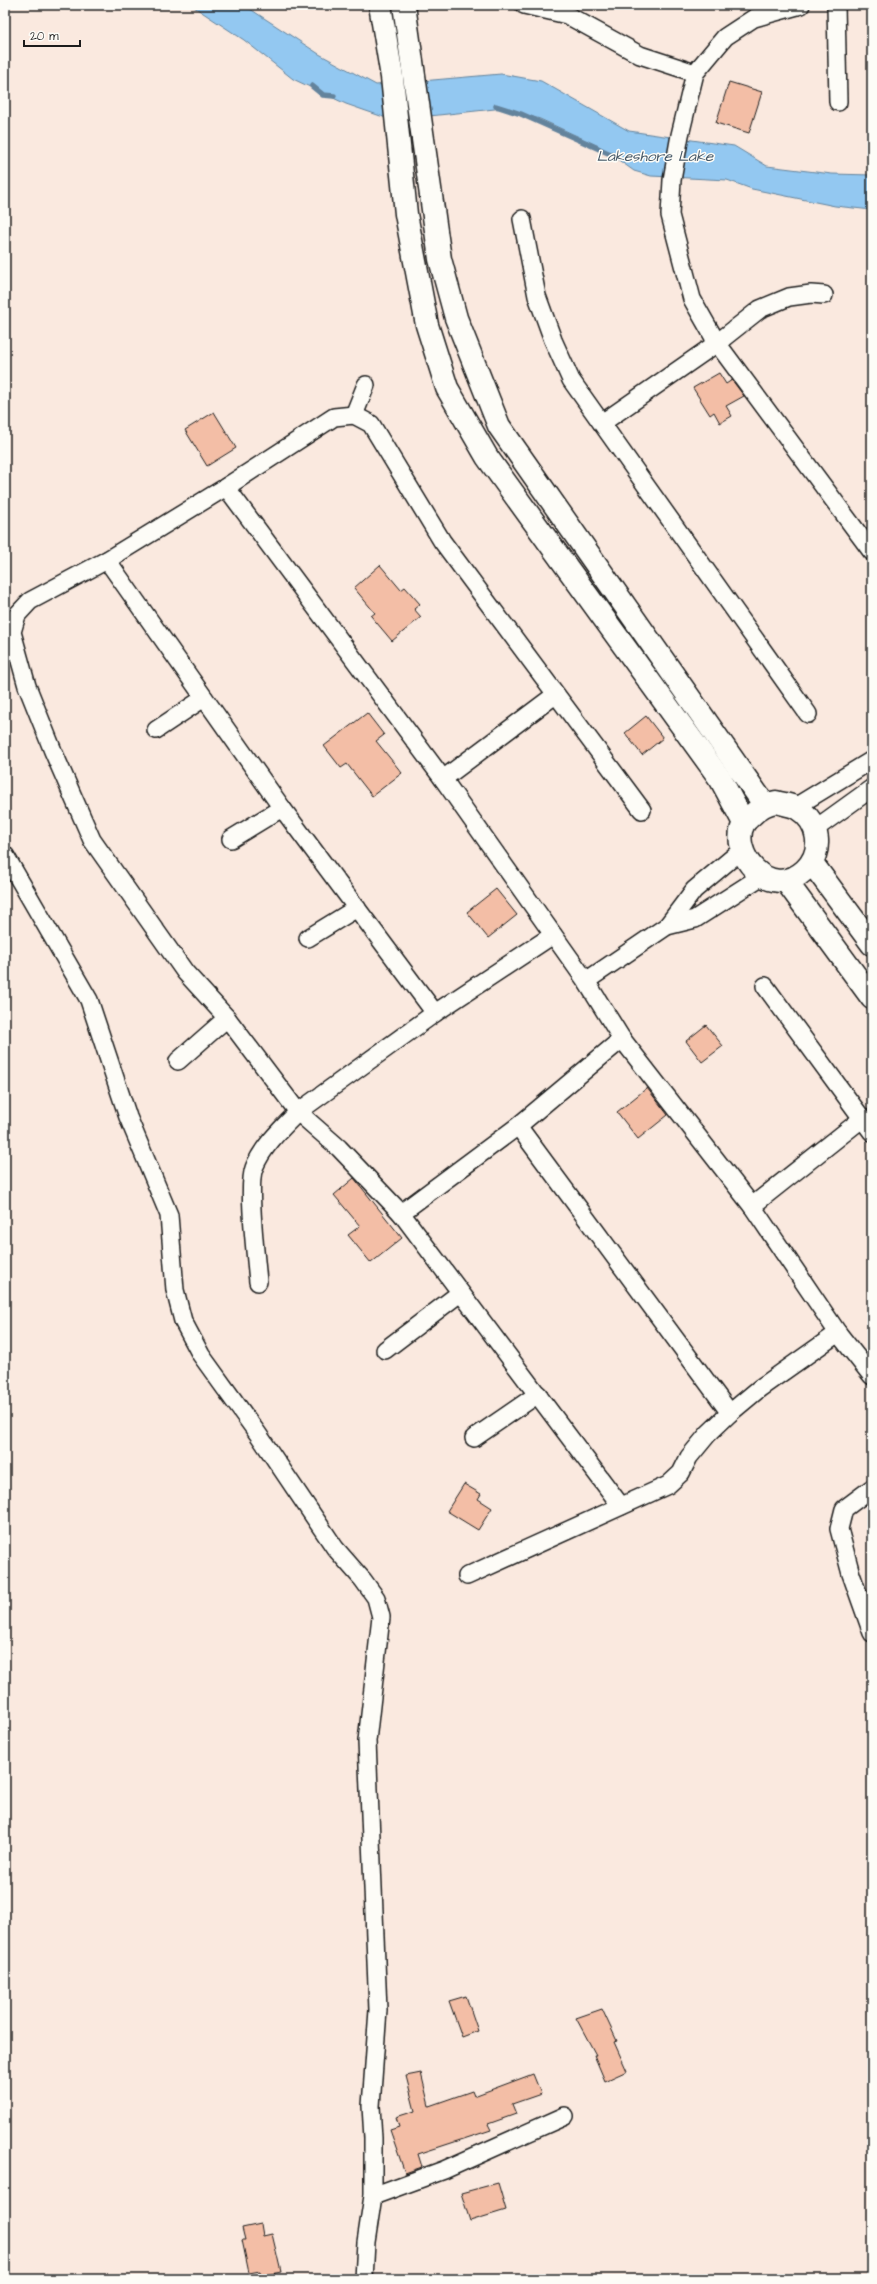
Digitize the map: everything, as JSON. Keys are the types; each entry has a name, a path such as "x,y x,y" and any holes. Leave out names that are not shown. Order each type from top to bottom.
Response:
{"street":[{"path":"380,5 402,75 420,121 440,259 456,318 499,426 764,804"},
{"path":"404,5 402,75 397,129 406,214 427,325 447,388 487,456 721,780 744,823"},
{"path":"524,5 567,14 579,12 640,55 695,74"},
{"path":"801,5 754,18 725,37 695,74 680,135 672,180 670,215 680,259 692,299 717,343 872,552"},
{"path":"836,5 838,102"},
{"path":"522,219 537,296 553,340 571,380 808,714"},
{"path":"602,423 717,343 760,309 789,297 811,294 824,295"},
{"path":"354,415 366,385"},
{"path":"621,1506 401,1213 344,1153 298,1112 227,1018 185,972 92,840 53,751 28,686 12,632 17,615 30,601 106,560 226,487 334,417 354,415 371,424 442,541 555,696 642,810"},
{"path":"226,487 442,779 586,981 622,1039 752,1206 838,1333 872,1376"},
{"path":"106,560 282,808 434,1013"},
{"path":"442,779 555,696"},
{"path":"156,730 204,698"},
{"path":"795,807 872,760"},
{"path":"816,829 872,788"},
{"path":"776,802 795,807 805,814 816,829 818,843 812,863 800,874 786,881 776,881 762,876 750,865 743,849 741,834 744,823 764,804 776,802"},
{"path":"231,840 282,808"},
{"path":"586,981 667,926 694,890 743,849"},
{"path":"5,855 89,1000 128,1117 169,1216 175,1290 183,1321 201,1355 258,1434 335,1548 363,1580 376,1598 378,1604 381,1617 367,1741 378,2010 371,2106 374,2138 373,2196 366,2242 364,2279"},
{"path":"812,863 872,944"},
{"path":"667,926 695,919 762,876"},
{"path":"786,881 872,998"},
{"path":"308,938 357,908"},
{"path":"258,1282 252,1193 254,1168 281,1129 298,1112 434,1013 553,935"},
{"path":"752,1206 867,1125 765,986"},
{"path":"178,1061 227,1018"},
{"path":"401,1213 518,1126 622,1039"},
{"path":"518,1126 730,1412"},
{"path":"385,1350 460,1293"},
{"path":"467,1576 668,1485 682,1473 689,1457 708,1434 730,1412 760,1388 838,1333"},
{"path":"474,1438 538,1394"},
{"path":"872,1488 844,1509 839,1530 851,1574 872,1633"},
{"path":"373,2196 444,2170 565,2116"}],"water":[{"name":"Lakeshore Lake","path":"191,5 244,5 319,54 376,85 501,74 541,81 629,131 734,146 767,166 832,174 872,175 872,210 835,206 752,189 727,180 651,176 634,171 599,146 540,119 504,108 392,120 346,104 293,79 244,40"}],"building":[{"path":"729,82 762,92 749,133 716,123"},
{"path":"719,373 726,384 732,380 744,396 726,406 732,416 720,423 714,412 710,415 693,388"},
{"path":"214,412 236,448 207,466 185,430"},
{"path":"380,565 401,590 405,587 420,604 414,609 421,617 392,641 371,616 375,613 354,588"},
{"path":"367,713 384,735 376,741 402,773 372,796 347,764 341,768 324,746"},
{"path":"646,716 663,738 642,755 625,733"},
{"path":"496,889 517,915 488,938 467,912"},
{"path":"706,1025 723,1046 702,1062 686,1041"},
{"path":"647,1088 668,1115 638,1139 617,1112"},
{"path":"354,1178 402,1238 371,1263 348,1235 360,1226 334,1195"},
{"path":"464,1484 481,1494 478,1499 492,1508 478,1530 447,1511"},
{"path":"466,1996 478,2031 462,2037 449,2001"},
{"path":"602,2009 617,2041 614,2042 627,2071 605,2081 594,2055 596,2055 576,2018"},
{"path":"421,2073 429,2106 472,2091 474,2096 533,2074 541,2094 512,2104 516,2114 488,2124 491,2130 418,2154 422,2167 405,2173 390,2130 399,2127 396,2117 415,2111 406,2076"},
{"path":"498,2183 506,2210 470,2221 461,2193"},
{"path":"261,2224 263,2236 272,2234 281,2272 261,2276 260,2271 249,2273 242,2240 245,2240 242,2228"}],"waterway":[{"path":"312,86 323,95 334,96"},
{"path":"496,106 521,114 615,156"}]}
